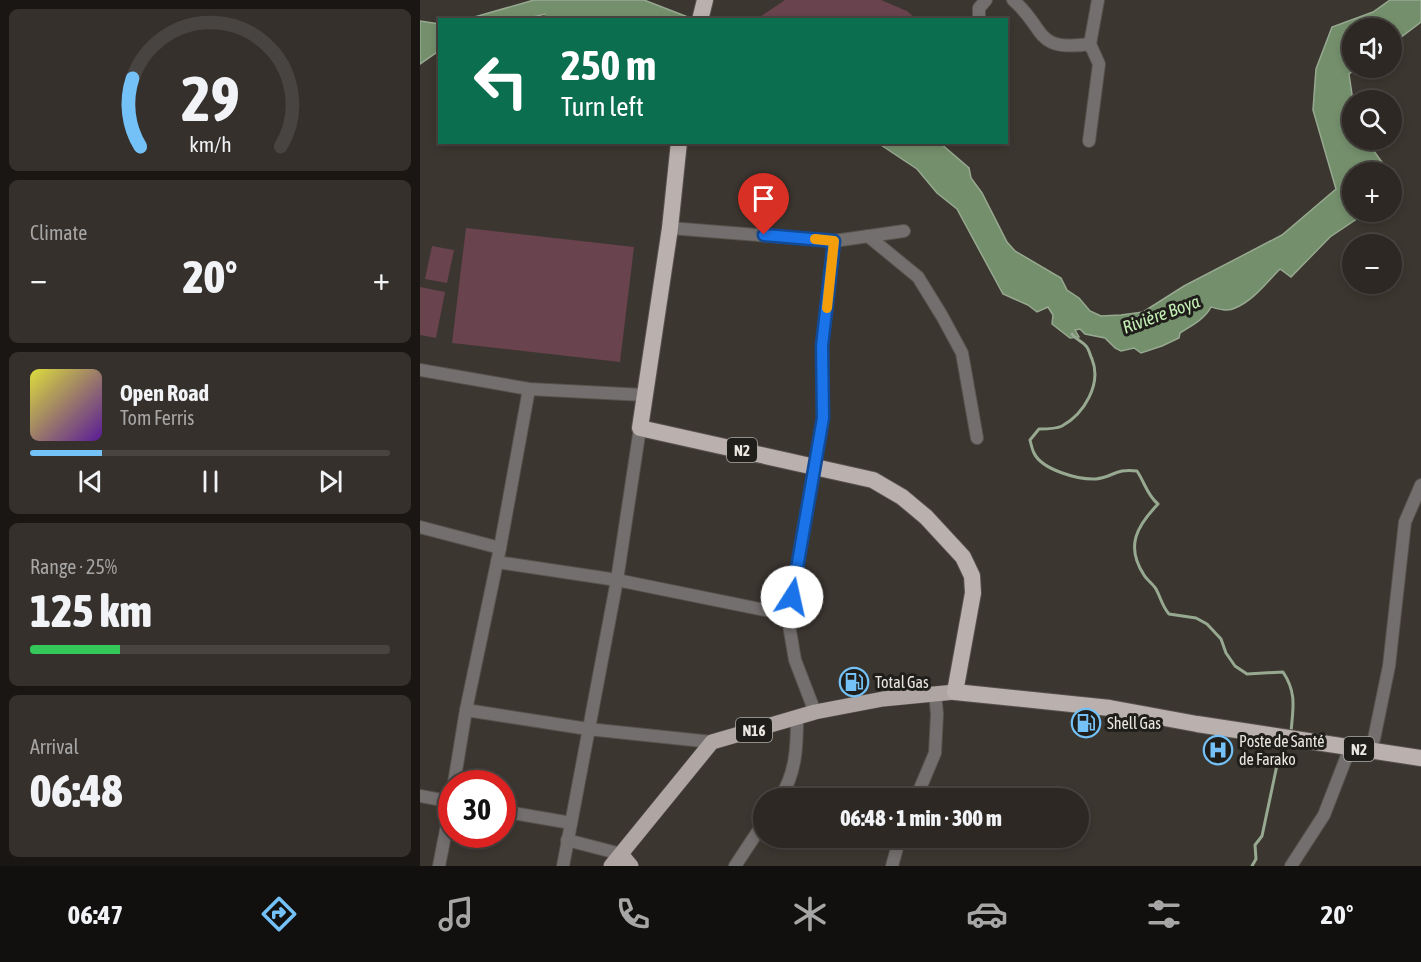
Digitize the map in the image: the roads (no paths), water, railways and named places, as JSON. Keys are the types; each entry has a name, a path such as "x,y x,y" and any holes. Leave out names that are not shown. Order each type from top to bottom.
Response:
{"highway":[{"path":"700,18 705,0"},
{"path":"640,428 670,228 679,144"},
{"name":"N2","path":"640,428 873,480 902,497 926,517 963,557 972,576 973,593 955,692 1110,708 1197,724 1421,758"}],"main road":[{"name":"N16","path":"611,866 712,742 815,712 883,699 955,692"},
{"path":"621,854 631,866"}],"street":[{"path":"979,18 979,8 986,0"},
{"path":"1013,0 1020,6 1044,40 1065,46 1090,44"},
{"path":"1089,141 1099,64 1090,44 1098,0"},
{"path":"670,228 834,241 904,231"},
{"path":"868,236 918,277 962,353 977,438"},
{"path":"815,712 795,660 788,619 823,418 822,346 834,241"},
{"path":"420,370 529,389 644,395"},
{"path":"456,770 529,389"},
{"path":"563,866 617,580 640,428"},
{"path":"1291,866 1324,815 1358,749 1374,739 1389,666 1405,522 1421,485"},
{"path":"420,527 500,548"},
{"path":"497,562 617,580 770,611 788,619"},
{"path":"920,788 935,753 937,714 935,693"},
{"path":"466,710 588,729 712,742"},
{"path":"785,788 793,772 797,749 797,718"},
{"path":"420,796 438,799"},
{"path":"516,813 571,823"},
{"path":"735,866 753,839"},
{"path":"567,840 621,854"},
{"path":"439,866 442,848"},
{"path":"892,866 897,848"}],"water":[{"path":"534,0 644,0 690,18 559,18 550,13 528,18 471,18"},
{"path":"1390,0 1421,0 1421,22 1402,36 1402,18 1357,18 1373,12"},
{"path":"420,21 438,24 438,51 420,64"},
{"name":"Rivière Boya","path":"1342,23 1342,78 1350,78 1351,90 1342,90 1342,150 1373,150 1382,162 1342,162 1342,222 1352,222 1330,237 1291,277 1280,269 1242,305 1229,310 1211,307 1201,319 1180,333 1179,338 1141,353 1134,348 1121,351 1105,338 1085,334 1080,329 1075,330 1079,337 1070,338 1052,324 1053,315 1048,307 1037,312 1028,305 1003,294 957,209 937,193 917,169 880,144 941,144 969,168 971,178 982,193 1007,242 1015,251 1061,278 1067,290 1079,298 1090,311 1101,316 1143,312 1184,286 1282,235 1336,189 1313,110 1316,69 1332,27"}],"waterway":[{"path":"1072,334 1087,347 1092,359 1095,378 1093,388 1084,406 1070,421 1057,428 1039,429 1030,440 1034,453 1038,459 1053,469 1080,478 1096,479 1124,471 1137,471 1158,504 1144,520 1136,537 1135,555 1138,565 1156,589 1169,614 1196,618 1207,624 1221,639 1226,653 1235,666 1247,674 1283,672 1292,694 1291,732"},
{"path":"1252,866 1256,859 1255,845 1262,836 1277,765 1288,744"}],"place":[{"name":"Total Gas","path":"854,682"},
{"name":"Shell Gas","path":"1086,723"},
{"name":"Poste de Santé de Farako","path":"1218,750"}]}
